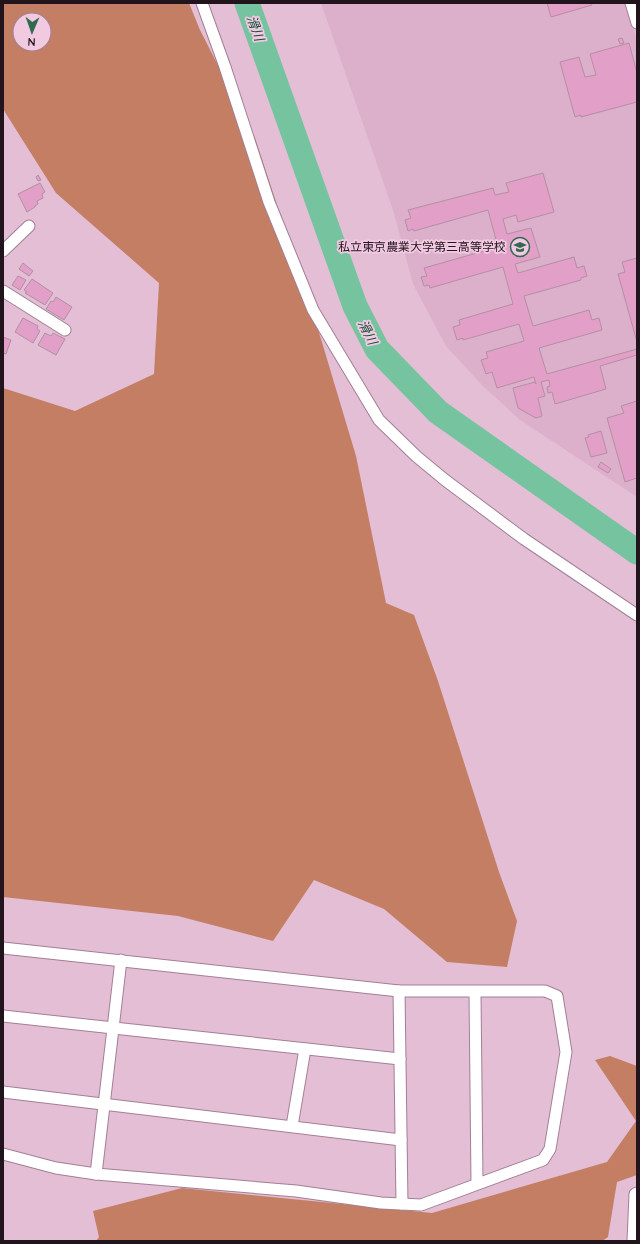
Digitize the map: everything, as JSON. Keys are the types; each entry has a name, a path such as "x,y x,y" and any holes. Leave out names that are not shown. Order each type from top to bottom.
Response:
{"street":[{"path":"202,3 225,67 269,202 313,310 379,420 416,456 445,480 524,539 637,615"},
{"path":"631,3 637,23"},
{"path":"3,251 28,226"},
{"path":"3,291 64,330"},
{"path":"3,948 399,992 475,993 545,991 557,996 566,1052 550,1149 543,1160 477,1183 421,1205 381,1203 296,1191 96,1174 56,1168 3,1154"},
{"path":"96,1174 121,960"},
{"path":"399,992 402,1204"},
{"path":"475,993 477,1183"},
{"path":"3,1016 400,1059"},
{"path":"292,1126 305,1049"},
{"path":"3,1092 401,1140"},
{"path":"633,1241 635,1194 637,1193"}],"shaded area":[{"path":"3,3 189,3 200,30 255,138 321,339 356,456 386,603 414,615 438,681 499,872 517,921 507,967 447,962 384,909 314,880 273,941 178,916 3,897 3,388 75,411 154,374 159,283 56,193 3,109"},
{"name":"私立東京農業大学第三高等学校","path":"321,3 627,3 637,41 637,497 520,420 482,385 446,346 413,284 393,210"},
{"path":"610,1056 637,1066 637,1175 617,1182 608,1237 602,1241 96,1241 99,1237 93,1211 182,1188 432,1213 607,1162 636,1121 595,1060"}],"building":[{"path":"547,3 591,3 592,5 551,17"},
{"path":"622,38 624,43 620,44 618,39"},
{"path":"629,43 637,73 637,102 581,117 581,115 575,117 560,62 579,57 585,77 596,75 590,54"},
{"path":"543,173 554,212 518,222 516,215 503,219 507,234 531,228 540,257 515,264 518,273 574,257 577,268 584,266 587,276 581,278 581,280 524,296 533,326 589,310 592,320 599,318 602,330 539,348 547,374 637,349 637,355 600,366 606,389 555,404 552,392 548,393 547,387 550,386 549,380 541,382 545,396 538,398 542,416 536,418 518,408 513,388 535,382 536,384 534,377 497,388 492,372 486,374 481,360 488,358 486,352 524,341 519,324 463,340 463,338 457,340 453,327 460,325 459,320 513,304 503,267 430,288 429,285 424,286 421,277 427,276 424,268 498,247 488,210 414,231 413,229 408,231 405,220 411,218 408,210 493,188 495,195 509,192 506,183"},
{"path":"38,175 41,180 38,181 36,177"},
{"path":"40,183 45,192 42,194 43,198 37,201 38,204 27,212 18,194"},
{"path":"637,258 637,342 618,274 625,272 622,262"},
{"path":"23,263 33,271 29,276 19,269"},
{"path":"18,276 26,280 20,290 12,285"},
{"path":"32,279 53,293 45,305 25,293 27,292 24,290"},
{"path":"56,297 72,307 64,320 46,309 51,301 53,302"},
{"path":"23,318 38,326 37,329 40,331 33,343 15,332"},
{"path":"45,333 51,336 53,333 65,339 56,355 38,345"},
{"path":"3,337 11,340 6,354 3,353"},
{"path":"637,401 637,478 625,482 607,418 624,413 621,406"},
{"path":"601,431 607,453 591,457 585,438 589,437 588,435"},
{"path":"601,462 611,469 608,473 598,467"}],"waterway":[{"name":"滑川","path":"247,3 355,306 377,349 438,412 637,552"}],"place":[{"name":"私立東京農業大学第三高等学校","path":"520,247"}]}
